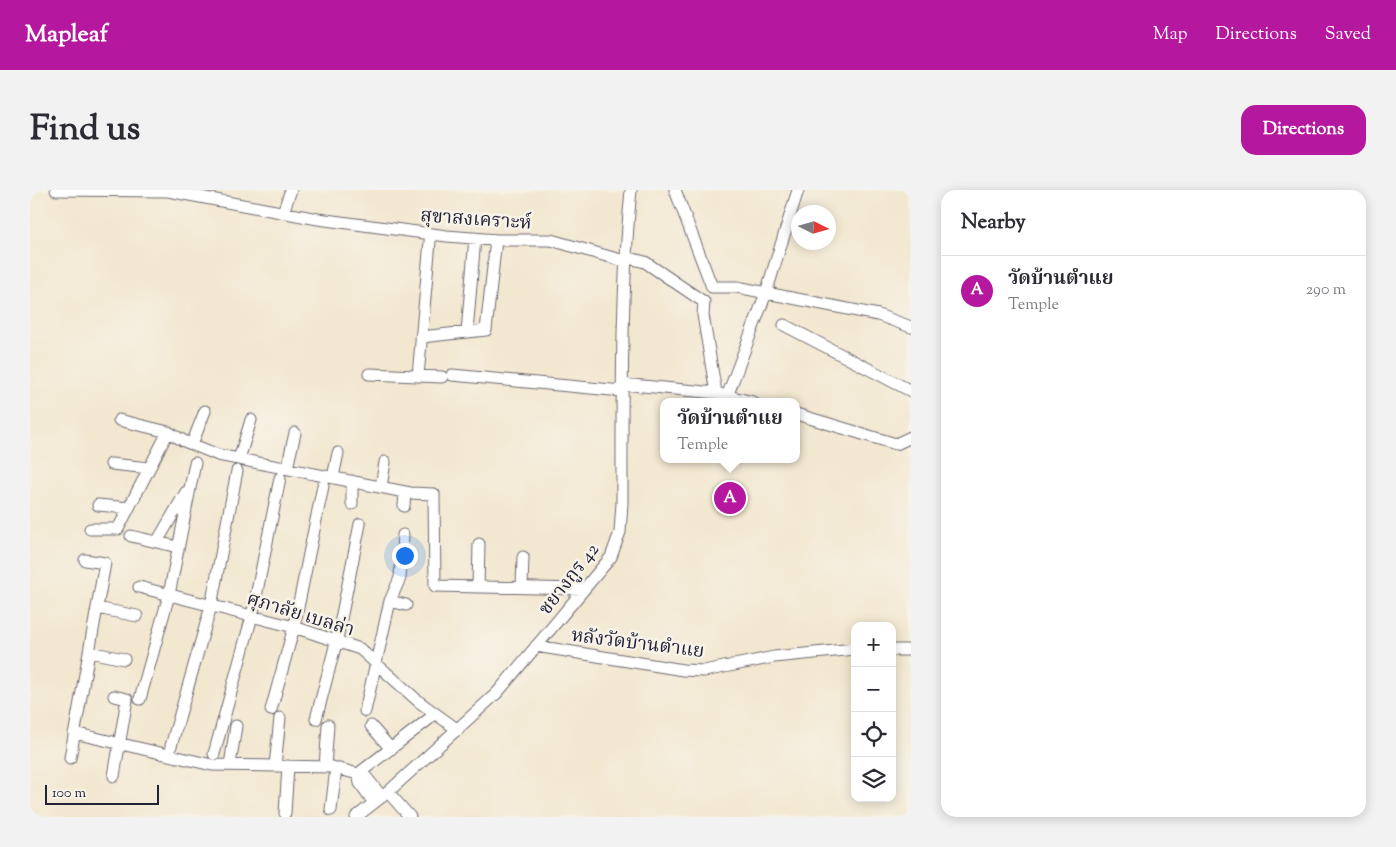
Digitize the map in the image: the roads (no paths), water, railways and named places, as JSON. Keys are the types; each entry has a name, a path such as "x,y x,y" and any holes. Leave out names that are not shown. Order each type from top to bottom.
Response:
{"street":[{"name":"สุขาสงเคราะห์","path":"57,190 188,192 318,219 496,240 556,241 616,261 624,259 645,262 704,302 703,315 716,393"},
{"path":"284,212 291,190"},
{"name":"ชยางกูร 42","path":"356,817 458,730 497,693 611,557 620,532 624,259 631,190"},
{"path":"675,190 712,287 737,286 878,315 911,327"},
{"path":"728,394 766,293 798,190"},
{"path":"467,332 475,238"},
{"path":"421,337 486,330 496,240"},
{"path":"418,376 430,241"},
{"path":"473,262 493,265"},
{"path":"784,325 911,391"},
{"path":"369,374 447,376 716,393 740,398"},
{"path":"192,444 205,411"},
{"path":"800,415 896,444 911,437"},
{"path":"119,420 168,432 238,465 283,473 352,481 405,492 434,494 435,586 584,589"},
{"path":"171,746 211,606 238,465 251,420"},
{"path":"90,529 118,529 168,432"},
{"path":"214,754 252,616 283,473 295,433"},
{"path":"333,478 338,453"},
{"path":"382,487 385,462"},
{"path":"140,699 169,595 195,463"},
{"path":"111,464 149,468"},
{"path":"352,481 352,504"},
{"path":"157,542 191,483"},
{"path":"275,766 275,714 323,486"},
{"path":"404,506 405,492"},
{"path":"98,505 129,508"},
{"path":"316,719 336,639 360,524"},
{"path":"365,711 390,601 400,578 403,535"},
{"path":"132,536 178,547"},
{"path":"478,544 478,587"},
{"path":"522,588 523,557"},
{"path":"70,758 105,563 85,560"},
{"name":"ศุภาลัย เบลล่า","path":"138,587 294,627 336,639 360,649 418,701 458,730"},
{"path":"390,601 406,605"},
{"path":"97,608 136,616"},
{"name":"หลังวัดบ้านตำแย","path":"536,646 683,670 704,671 774,657 851,649"},
{"path":"896,650 911,650"},
{"path":"89,652 124,659"},
{"path":"114,696 127,699 114,776"},
{"path":"358,774 429,719"},
{"path":"328,724 331,810"},
{"path":"230,765 236,726"},
{"path":"371,726 391,749"},
{"path":"74,732 212,765 330,767 358,774 366,777 381,797 410,817"},
{"path":"285,813 288,766"}],"place":[{"name":"วัดบ้านตำแย","path":"730,498"}]}
